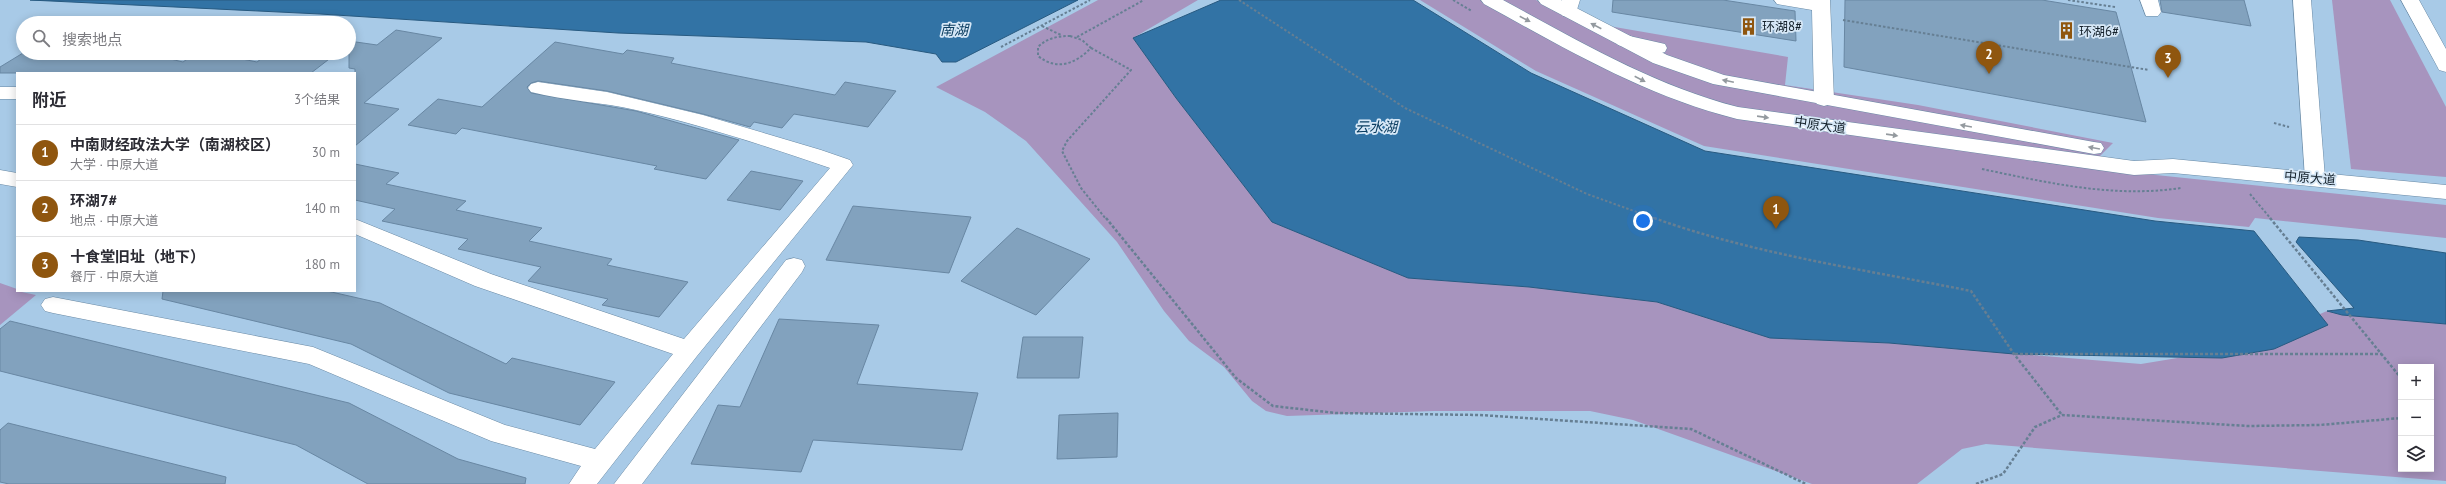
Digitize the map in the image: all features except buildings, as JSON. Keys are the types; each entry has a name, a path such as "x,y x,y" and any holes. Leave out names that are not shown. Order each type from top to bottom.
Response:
{"street":[{"name":"中原大道","path":"1490,0 1655,87 1719,109 1751,115 2134,168 2173,166 2314,178 2446,192"},
{"name":"中原大道","path":"1546,0 1570,6 1625,41 1660,59 1699,74 1824,100 2127,154 2173,166"},
{"path":"1783,0 1821,7 1824,100"},
{"path":"2302,0 2314,178"},
{"path":"2410,0 2446,66"},
{"path":"1625,41 1658,48"},
{"path":"538,88 606,98 678,114 770,140 843,165 689,350 582,484"},
{"path":"0,93 16,93"},
{"path":"0,177 16,180"},
{"path":"356,226 482,280 689,350"},
{"path":"627,484 794,266"},
{"path":"53,305 313,356 500,434 600,461"}],"path":[{"path":"1001,47 1090,0"},
{"path":"1076,38 1144,0"},
{"path":"1239,0 1405,108 1587,194 1675,226 1768,250 1971,291 2014,354 2062,415"},
{"path":"2068,0 2115,8"},
{"path":"1821,7 2149,70"},
{"path":"1041,26 1062,36 1076,38 1131,70 1067,141 1062,151 1081,188 1236,378 1273,406 1336,413 1480,415 1691,429 1806,484"},
{"path":"1062,36 1048,39 1038,47 1038,56 1042,60 1056,65 1072,63 1084,57 1091,48"},
{"path":"2247,190 2398,374"},
{"path":"2014,354 2382,354"},
{"path":"1976,484 2003,474 2035,427 2062,415 2248,426 2320,425 2398,418"}],"shaded area":[{"path":"1098,0 1198,0 1133,38 1176,98 1272,222 1408,278 1529,287 1657,302 1770,338 1889,343 2141,364 2244,347 2327,311 2342,315 2446,324 2446,481 1986,444 1962,449 1917,484 1812,484 1633,420 1590,411 1434,411 1287,416 1266,411 1252,401 1224,367 1189,341 1164,311 1117,242 1026,141 985,112 936,87"},
{"path":"1420,0 1482,0 1647,88 1680,101 1716,112 2156,175 2446,205 2446,238 2255,218 2249,227 2158,218 1704,146 1536,71"},
{"path":"1498,0 1536,0 1574,20 1788,57 1785,85 1918,105 2113,143 2096,160 1715,104 1645,78"},
{"path":"2332,0 2390,0 2446,107 2446,177 2351,169"},
{"path":"0,283 16,289 16,292 36,295 0,325"}],"water":[{"name":"南湖","path":"30,0 1078,0 956,62 942,62 936,54 866,42 618,33 320,14"},
{"name":"云水湖","path":"1221,0 1413,0 1531,73 1705,151 2155,221 2254,231 2328,325 2274,349 2222,358 2014,354 1889,343 1770,338 1657,302 1529,287 1408,278 1272,222 1176,98 1133,38"},
{"path":"2299,237 2358,240 2446,253 2446,324 2342,315 2327,311 2354,308 2296,242"}],"place":[{"name":"环湖8#","path":"1749,26"},
{"name":"环湖6#","path":"2066,31"},
{"name":"环湖7#","path":"1989,74"},
{"name":"十食堂旧址（地下）","path":"2168,78"},
{"name":"中南财经政法大学（南湖校区）","path":"1776,229"}]}
